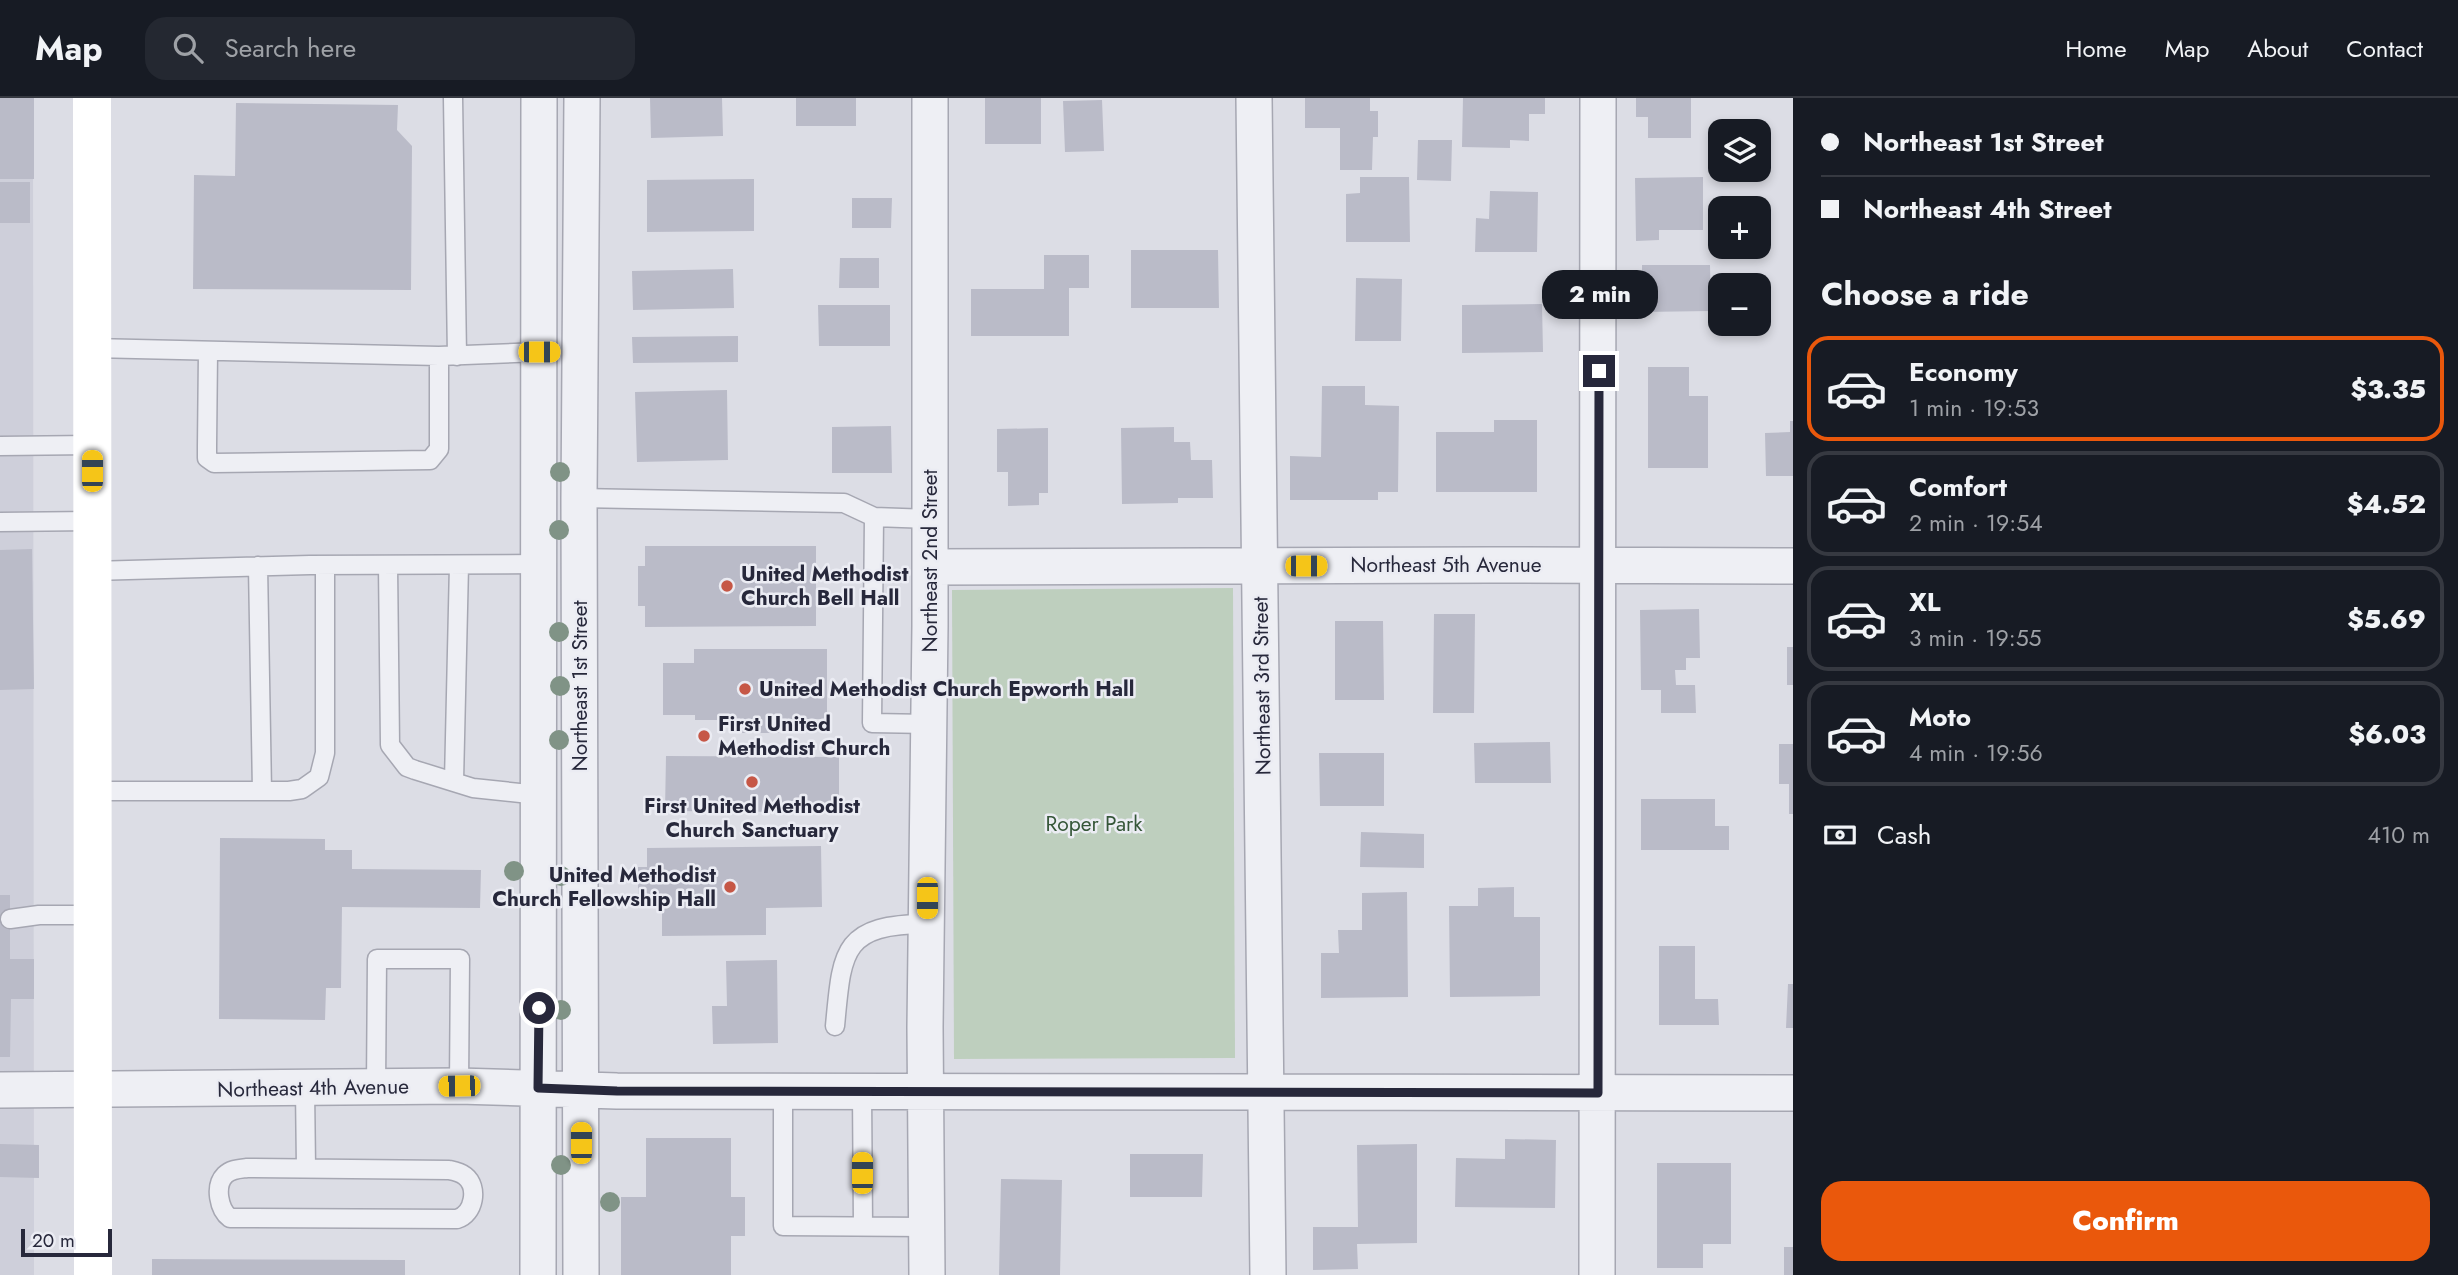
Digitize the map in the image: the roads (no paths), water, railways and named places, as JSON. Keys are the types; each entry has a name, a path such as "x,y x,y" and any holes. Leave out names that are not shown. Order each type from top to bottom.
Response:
{"main road":[{"path":"92,98 93,1275"}],"street":[{"name":"Northeast 1st Street","path":"538,1275 539,98"},
{"name":"Northeast 1st Street","path":"581,1275 579,498 582,98"},
{"name":"Northeast 2nd Street","path":"927,1275 930,98"},
{"name":"Northeast 3rd Street","path":"1254,98 1268,1275"},
{"path":"1597,1275 1598,98"},
{"path":"539,352 580,351"},
{"name":"Northeast 5th Avenue","path":"930,567 1793,566"},
{"path":"539,795 581,795"},
{"name":"Northeast 4th Avenue","path":"0,1090 459,1086 582,1090 1267,1094 1793,1093"}],"lane":[{"path":"208,352 206,446 207,458 214,463 430,460 439,449 448,356 453,98"},
{"path":"92,348 448,356 539,352"},
{"path":"0,446 92,446"},
{"path":"579,498 844,503 874,517 930,519"},
{"path":"874,517 872,723 929,724"},
{"path":"0,522 92,522"},
{"path":"92,571 258,566 539,564"},
{"path":"93,790 302,789 319,777 325,752 325,565"},
{"path":"388,565 390,746 395,754 407,767 482,789 539,795"},
{"path":"454,781 459,565"},
{"path":"258,566 262,791"},
{"path":"10,919 39,915 93,915"},
{"path":"835,1026 844,956 855,940 873,930 897,924 927,924"},
{"path":"376,1088 377,959 460,959 459,1086"},
{"path":"305,1089 306,1168"},
{"path":"783,1090 783,1226 927,1227"},
{"path":"862,1090 863,1226"},
{"path":"247,1168 306,1168 449,1170 463,1174 468,1180 472,1187 472,1205 464,1217 457,1219 237,1219 224,1214 219,1192 225,1174 234,1169 247,1168"}],"place":[{"name":"United Methodist Church Bell Hall","path":"727,586"},
{"name":"United Methodist Church Epworth Hall","path":"745,689"},
{"name":"First United Methodist Church","path":"704,736"},
{"name":"First United Methodist Church Sanctuary","path":"752,782"},
{"name":"United Methodist Church Fellowship Hall","path":"730,887"}],"park label":[{"name":"Roper Park","path":"1094,824"}]}
